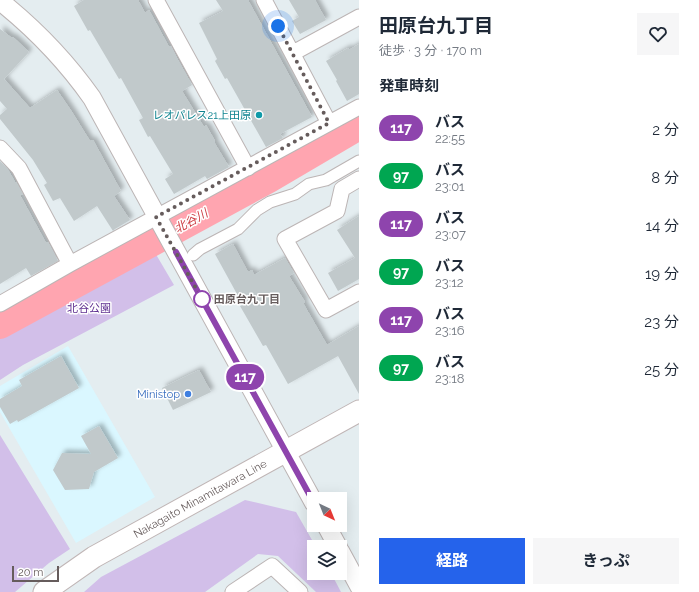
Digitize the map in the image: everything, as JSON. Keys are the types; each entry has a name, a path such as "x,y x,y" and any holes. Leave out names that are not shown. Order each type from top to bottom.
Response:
{"main road":[{"name":"Nakagaito Minamitawara Line","path":"44,592 94,557 359,411"}],"street":[{"path":"156,0 248,168"},
{"path":"264,0 329,123"},
{"path":"0,1 20,17 45,41 75,74 92,98 158,221 184,254 308,492"},
{"path":"293,53 359,17"},
{"path":"0,304 70,264 158,221 248,168 359,107"},
{"path":"0,148 19,168 70,264"},
{"path":"184,254 200,249 238,229 258,210 270,202 296,194 309,184 326,180 359,161"},
{"path":"359,179 342,189 337,211 285,239 326,310 359,292"},
{"path":"347,564 359,586"},
{"path":"233,592 272,566 300,592"}],"shaded area":[{"path":"68,346 155,497 76,543 0,412 0,386"}],"green space":[{"name":"北谷公園","path":"154,251 174,285 23,365 0,380 0,337 79,291"},
{"path":"0,435 70,549 49,563 15,592 0,592"},
{"path":"245,500 296,512 312,540 307,540 307,580 335,580 341,592 316,592 278,556 258,554 205,592 84,592 101,577"}],"building":[{"path":"84,0 138,0 145,13 149,10 192,85 182,91 204,127 206,125 229,167 207,179 205,176 174,194 165,179 173,174 150,136 148,137 139,120 143,118 121,78 119,79 90,30 88,31 74,6"},
{"path":"216,0 248,0 312,117 280,134 283,138 266,147 227,78 225,79 215,61 217,59 199,23 223,11"},
{"path":"289,0 315,0 326,20 300,34 292,21 299,17"},
{"path":"0,29 12,38 13,37 29,52 4,79 30,108 57,90 90,141 93,140 121,191 114,196 130,220 113,231 97,206 74,221 60,198 53,201 44,185 47,183 33,160 0,119 0,115 7,109 0,101"},
{"path":"359,44 359,94 347,101 326,61 348,48 349,50"},
{"path":"0,161 7,168 23,194 20,195 46,243 48,242 58,261 31,276 26,268 0,284"},
{"path":"359,216 359,279 338,291 328,273 355,258 337,230"},
{"path":"233,244 248,272 252,270 254,275 285,258 294,273 289,276 305,302 303,303 327,345 359,326 359,394 338,356 288,384 266,345 263,346 240,306 243,305 215,254"},
{"path":"61,356 79,388 18,422 17,420 10,424 0,407 0,399 22,386 19,380"},
{"path":"199,370 211,392 173,410 162,388"},
{"path":"99,426 118,458 94,472 89,489 65,490 53,470 62,453 91,454 81,436"}],"waterway":[{"name":"北谷川","path":"0,325 269,179 359,126"}],"bus line":[{"name":"117","path":"176,252 308,492"}],"place":[{"name":"レオパレス21上田原","path":"259,115"},
{"name":"田原台九丁目","path":"202,299"},
{"name":"Ministop","path":"188,394"}],"route":[{"path":"202,299 156,217 329,123 278,26"}]}
